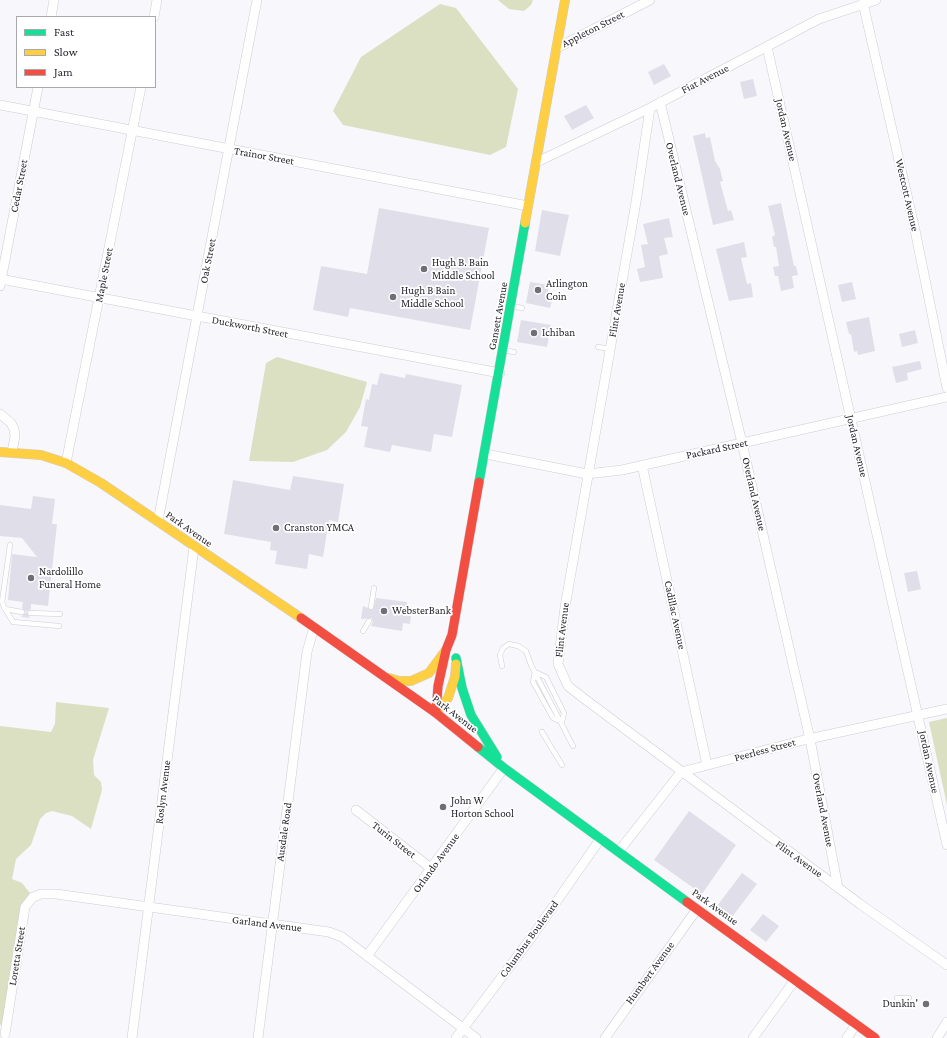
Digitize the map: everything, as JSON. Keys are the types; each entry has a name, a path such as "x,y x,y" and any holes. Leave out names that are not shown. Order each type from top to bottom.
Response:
{"main road":[{"name":"Gansett Avenue","path":"436,713 438,686 446,650 452,636 486,454 565,0"},
{"name":"Park Avenue","path":"0,452 41,455 66,463 101,483 158,521 194,547 314,627 436,713 504,768 875,1038"},
{"name":"Gansett Avenue","path":"436,713 448,698 454,677 456,658 452,636"},
{"path":"382,675 399,681 411,681 422,677 429,673 446,650"},
{"path":"456,658 462,688 471,715 504,768"}],"street":[{"path":"51,16 54,0"},
{"path":"154,16 156,0"},
{"name":"Oak Street","path":"158,521 230,149 257,0"},
{"name":"Appleton Street","path":"557,48 650,0"},
{"name":"Fiat Avenue","path":"537,162 650,108 819,19 863,3 876,0"},
{"name":"Westcott Avenue","path":"863,3 915,230 947,388"},
{"name":"Jordan Avenue","path":"767,47 919,715 947,845"},
{"name":"Cedar Street","path":"0,281 38,88"},
{"name":"Maple Street","path":"66,463 141,88"},
{"name":"Overland Avenue","path":"660,102 742,443 810,739 838,888"},
{"name":"Trainor Street","path":"0,105 133,129 528,206"},
{"name":"Flint Avenue","path":"650,108 636,202 587,474 565,607 558,664 568,686 838,888 947,965"},
{"name":"Duckworth Street","path":"0,281 100,298 500,373"},
{"name":"Packard Street","path":"486,454 587,474 622,470 947,397"},
{"path":"0,414 11,423 14,429 16,436 12,452"},
{"name":"Cadillac Avenue","path":"642,465 707,765"},
{"name":"Roslyn Avenue","path":"132,1038 194,547"},
{"name":"Ausdale Road","path":"258,1038 307,652 314,627"},
{"name":"Peerless Street","path":"681,772 810,739 947,708"},
{"name":"Orlando Avenue","path":"367,956 432,869 504,768"},
{"path":"619,852 681,772"},
{"name":"Turin Street","path":"356,810 432,869"},
{"name":"Columbus Boulevard","path":"456,1038 531,938 601,838"},
{"name":"Garland Avenue","path":"28,902 33,897 41,894 56,894 329,932 342,937 476,1038"},
{"name":"Loretta Street","path":"5,1034 23,914 28,902"},
{"name":"Humbert Avenue","path":"605,1038 697,909"},
{"path":"753,1038 795,980"},
{"path":"937,1038 947,1022"},
{"path":"848,1038 856,1024"}],"lane":[{"path":"512,306 522,308"},
{"path":"598,347 610,349"},
{"path":"504,350 514,352"},
{"path":"10,545 2,602 13,622 59,626"},
{"path":"371,607 374,588"},
{"path":"6,609 22,612"},
{"path":"30,613 60,614"},
{"path":"363,631 369,621"},
{"path":"502,666 500,655 503,648 509,644 518,646 526,651 535,672 573,746"},
{"path":"542,732 562,765"},
{"path":"897,998 909,998"}],"green space":[{"path":"498,0 533,0 531,5 524,11 509,9"},
{"path":"440,4 456,8 518,89 506,147 490,155 343,125 333,111 361,57"},
{"path":"277,357 367,382 360,407 346,432 327,450 293,462 249,461 266,363"},
{"path":"56,702 109,708 93,760 94,775 101,782 102,790 91,829 72,816 52,811 46,813 40,819 31,845 16,859 12,879 22,883 33,897 27,903 8,1020 0,1025 0,726 51,732 55,724"},
{"path":"947,718 947,805 929,722"}],"building":[{"path":"664,64 671,76 654,85 648,72"},
{"path":"753,79 757,96 744,99 740,82"},
{"path":"586,105 594,118 572,130 564,116"},
{"path":"705,133 706,138 710,137 715,161 720,169 723,181 720,182 728,211 731,210 734,220 713,225 693,136"},
{"path":"781,203 794,266 796,266 798,275 792,276 794,288 781,291 778,276 775,276 773,267 779,266 776,247 774,247 772,237 775,235 768,206"},
{"name":"Hugh B. Bain Middle School","path":"379,208 489,228 470,330 350,308 348,317 313,310 321,266 367,274"},
{"path":"542,210 569,215 560,256 535,251"},
{"path":"669,218 673,237 664,238 668,254 659,256 663,278 640,282 637,269 645,267 641,245 648,244 643,224"},
{"path":"744,242 747,257 741,258 747,284 751,283 753,297 729,301 716,249"},
{"name":"Arlington Coin","path":"530,282 549,285 547,295 553,296 550,308 526,303"},
{"path":"852,282 856,299 842,302 838,285"},
{"path":"869,317 875,351 858,355 857,351 854,352 851,334 849,334 846,322"},
{"name":"Ichiban","path":"521,320 551,325 547,347 517,342"},
{"path":"915,330 918,343 902,347 899,334"},
{"path":"920,361 922,369 907,373 908,380 896,383 892,367"},
{"path":"380,373 405,378 406,374 462,385 452,437 434,434 431,452 392,445 390,452 364,447 368,427 361,426 366,399 369,400 372,384 377,385"},
{"name":"Cranston YMCA","path":"293,476 344,484 338,522 329,520 323,557 309,554 307,569 275,564 277,551 270,550 271,542 224,534 233,480 290,490"},
{"name":"Nardolillo Funeral Home","path":"33,496 55,499 52,524 57,524 48,606 31,604 31,609 26,612 22,608 23,602 8,600 12,554 37,557 22,538 0,536 0,505 31,509"},
{"path":"917,571 921,589 908,592 904,573"},
{"name":"WebsterBank","path":"376,598 407,602 405,615 411,616 410,624 403,623 402,631 371,626 373,621 371,618 361,619 363,606 373,610"},
{"path":"26,612 30,618 21,617"},
{"path":"689,811 736,845 702,894 654,860"},
{"path":"742,873 757,884 732,917 717,906"},
{"path":"763,914 779,926 766,942 750,930"}],"traffic: fast":[{"path":"479,482 525,223"},
{"path":"456,658 462,688 471,715 497,757"},
{"path":"478,747 504,768 687,902"}],"traffic: slow":[{"path":"525,223 565,0"},
{"path":"0,452 41,455 66,463 101,483 301,618"},
{"path":"389,678 399,681 411,681 429,673 446,650"},
{"path":"436,713 448,698 455,677 456,664"}],"traffic: jam":[{"path":"436,713 438,686 446,650 452,635 479,482"},
{"path":"301,618 436,713 478,747"},
{"path":"687,902 875,1038"}],"place":[{"name":"Hugh B. Bain Middle School","path":"424,269"},
{"name":"Arlington Coin","path":"538,290"},
{"name":"Hugh B Bain Middle School","path":"393,297"},
{"name":"Ichiban","path":"534,333"},
{"name":"Cranston YMCA","path":"276,528"},
{"name":"Nardolillo Funeral Home","path":"31,578"},
{"name":"WebsterBank","path":"384,611"},
{"name":"John W Horton School","path":"443,807"},
{"name":"Dunkin'","path":"926,1004"}]}
